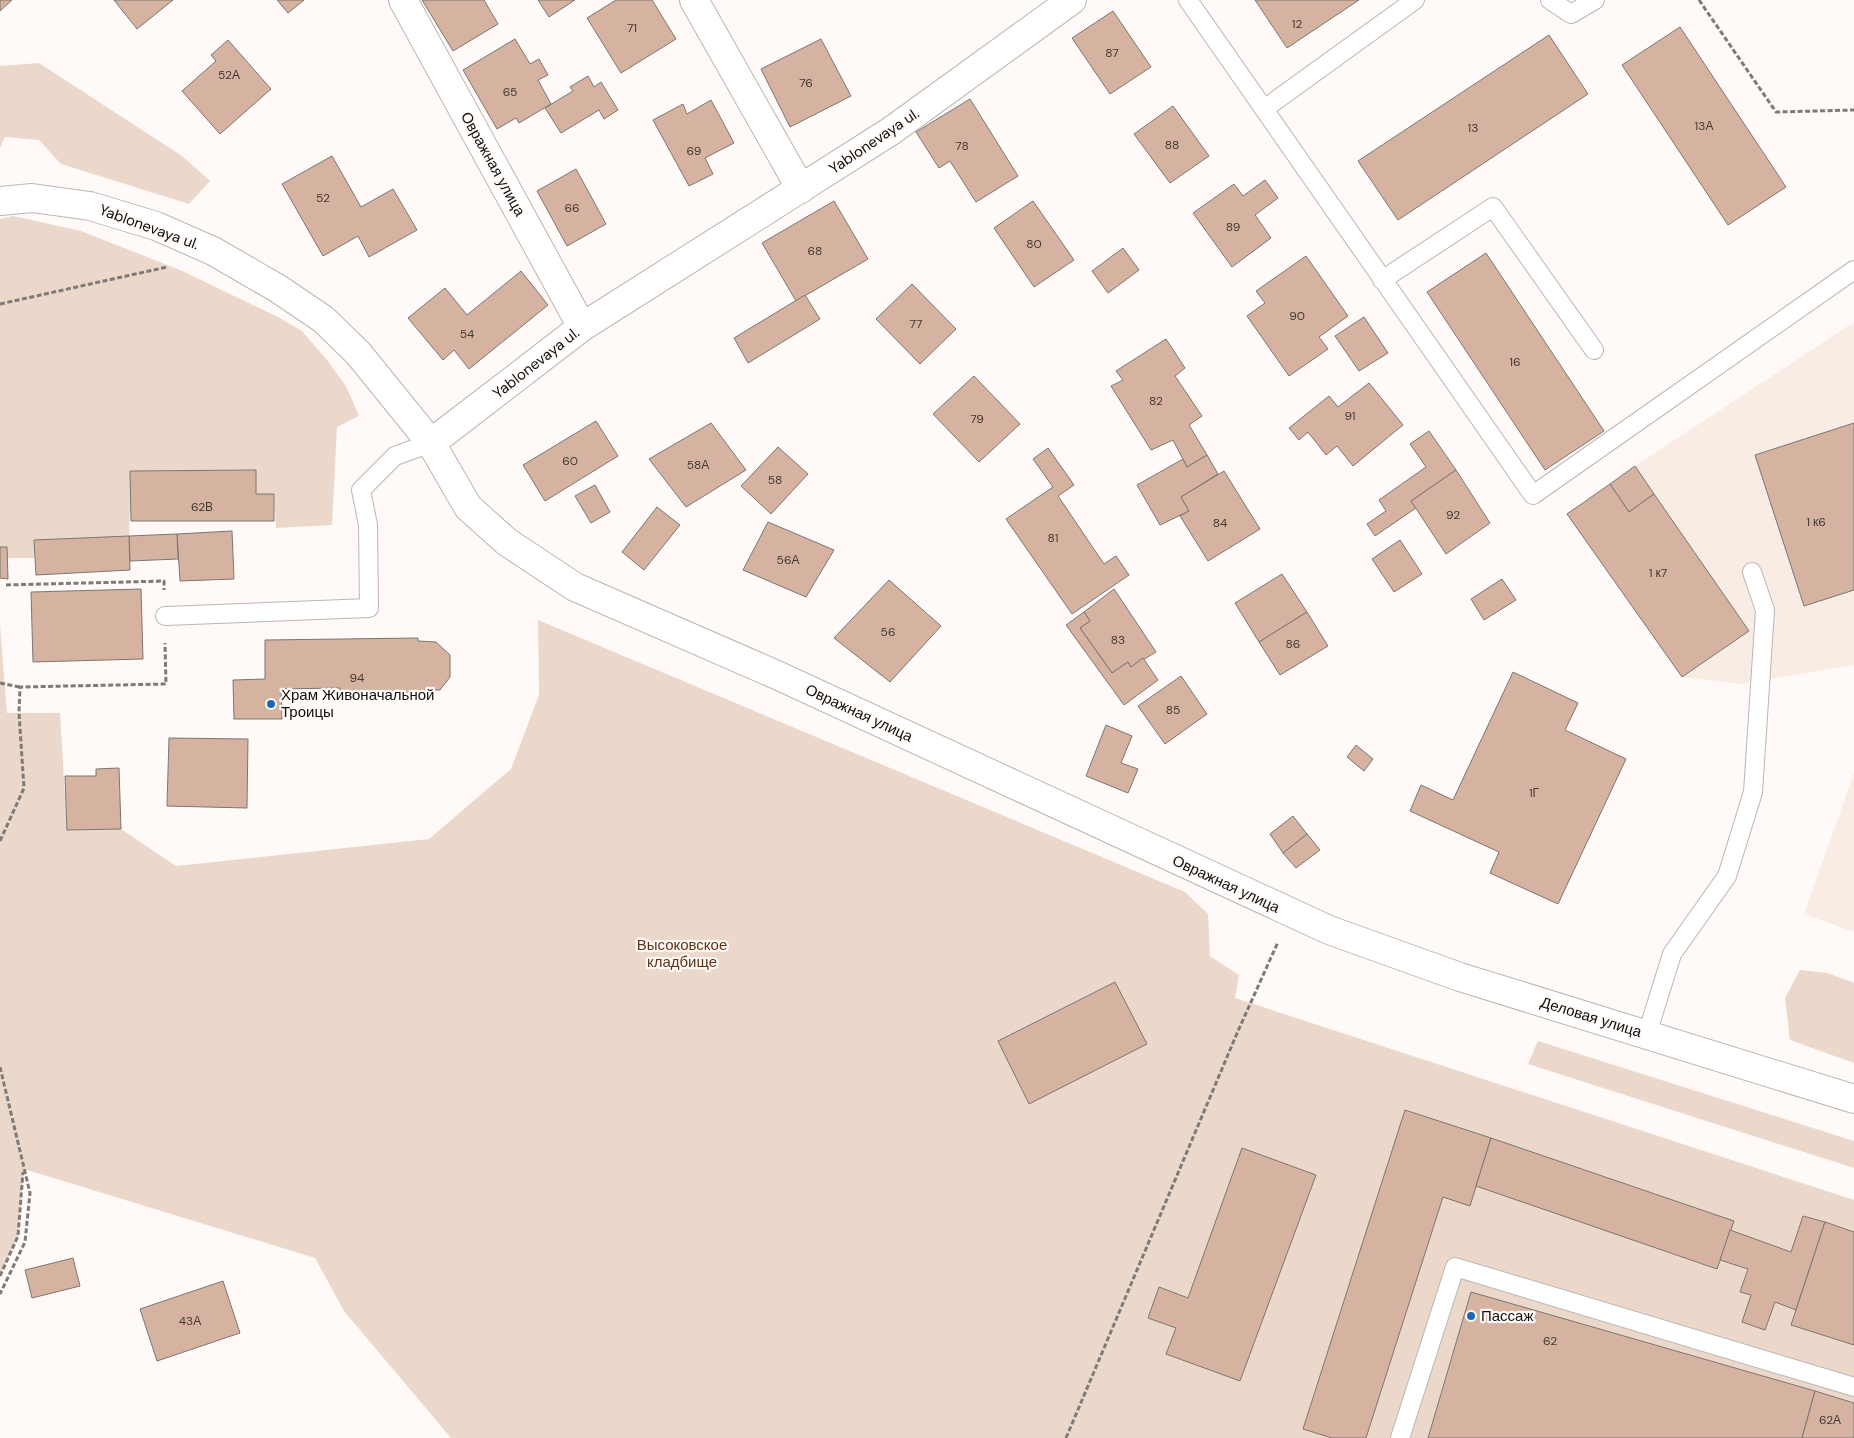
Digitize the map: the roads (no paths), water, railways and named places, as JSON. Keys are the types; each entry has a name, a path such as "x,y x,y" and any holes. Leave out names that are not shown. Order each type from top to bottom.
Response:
{"street":[{"name":"Овражная улица","path":"403,0 582,327"},
{"path":"694,0 801,189"},
{"name":"Yablonevaya ul.","path":"0,201 32,198 90,206 156,226 213,251 277,288 323,319 358,354 431,444 582,327 891,131 1072,0"},
{"name":"Овражная улица","path":"431,444 468,507 507,542 576,587 779,676 1329,930"},
{"name":"Деловая улица","path":"1329,930 1460,977 1854,1099"}],"lane":[{"path":"1188,0 1533,495 1854,270"},
{"path":"1264,109 1415,0"},
{"path":"1550,0 1571,14 1594,0"},
{"path":"1382,280 1493,207 1594,350"},
{"path":"165,616 369,608 368,525 361,490 395,456 431,444"},
{"path":"1647,1034 1672,954 1728,876 1753,792 1765,610 1752,572"},
{"path":"1400,1438 1455,1267 1854,1387"}],"place":[{"name":"Храм Живоначальной Троицы","path":"271,704"},
{"name":"Пассаж","path":"1471,1316"}],"park label":[{"name":"Высоковское кладбище","path":"682,954"}]}
